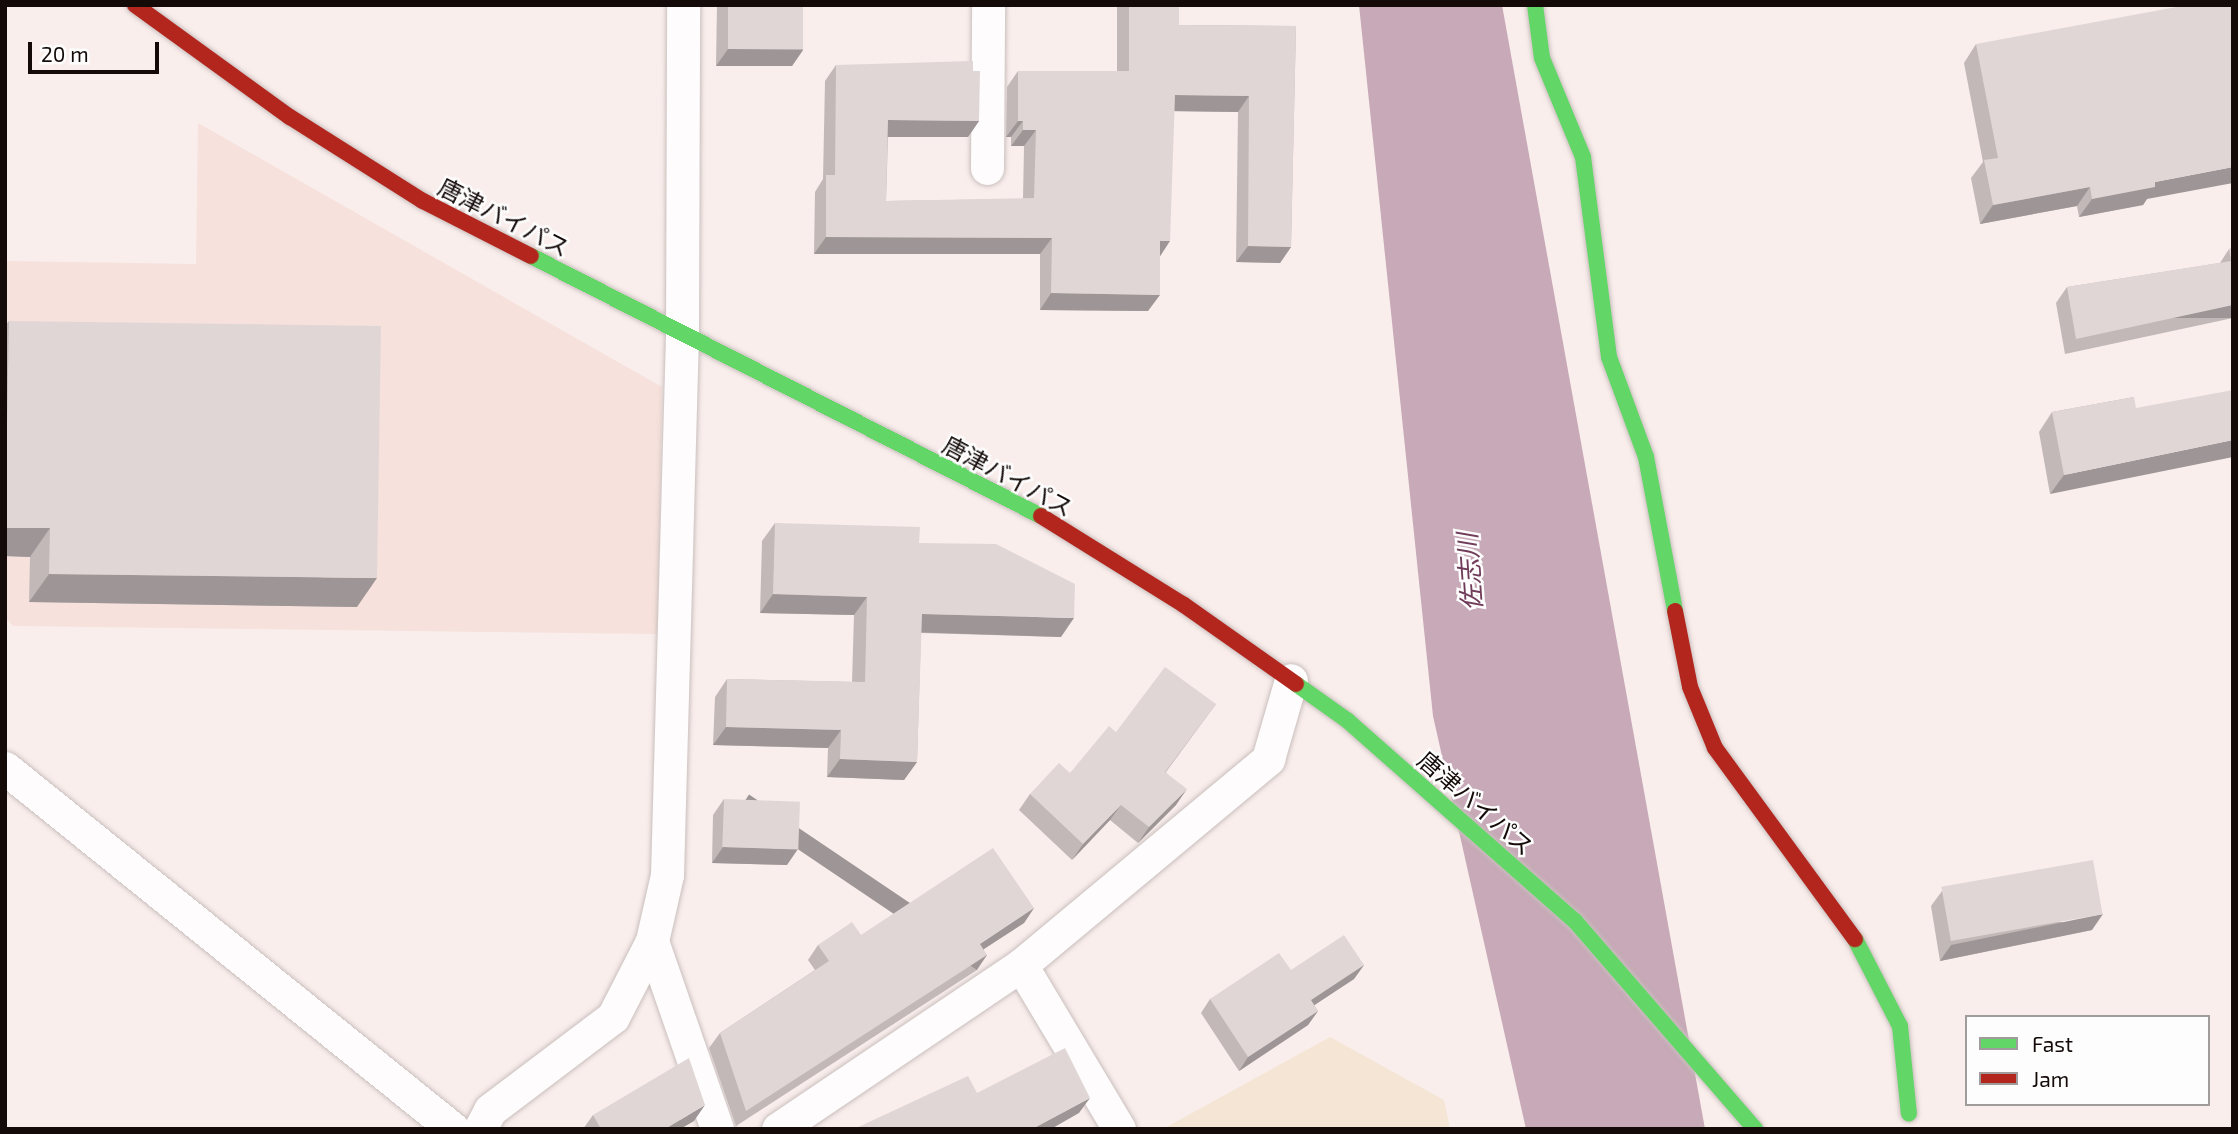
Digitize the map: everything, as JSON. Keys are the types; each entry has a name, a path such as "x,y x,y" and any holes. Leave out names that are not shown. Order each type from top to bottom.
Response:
{"main road":[{"name":"唐津バイパス","path":"135,5 290,117 423,201 1037,514 1184,605 1348,721 1575,921 1755,1129"},
{"path":"1535,5 1542,58 1583,157 1609,356 1646,457 1690,687 1716,748 1868,956 1900,1026 1909,1114"}],"street":[{"path":"480,1129 490,1110 613,1017 652,941 667,875 682,335 683,5"},
{"path":"987,168 988,5"},
{"path":"778,1129 1021,965 1268,759 1291,680"},
{"path":"5,768 453,1129"},
{"path":"652,941 717,1129"},
{"path":"1021,965 1119,1129"}],"shaded area":[{"path":"198,123 662,387 658,634 13,626 5,617 5,261 196,264"},
{"path":"1330,1037 1444,1100 1450,1129 1163,1129"}],"water":[{"name":"佐志川","path":"1359,5 1502,5 1705,1129 1526,1129 1433,716"}],"building":[{"path":"728,5 803,5 803,49 728,49"},
{"path":"1129,5 1179,5 1179,25 1296,26 1291,247 1248,246 1249,96 1175,95 1170,241 1160,241 1160,295 1051,293 1052,238 826,237 826,175 835,175 836,65 973,61 973,71 980,71 979,121 888,120 886,201 1034,198 1036,130 1023,130 1023,121 1018,121 1018,71 1129,71"},
{"path":"2187,5 2233,5 2233,167 2155,182 2155,187 2092,199 2090,187 1993,205 1984,160 1998,158 1976,44"},
{"path":"2233,248 2233,305 2076,339 2067,287 2231,261 2229,249"},
{"path":"9,321 381,326 377,578 49,574 50,528 5,528"},
{"path":"2233,390 2233,440 2064,475 2052,412 2134,397 2136,408"},
{"path":"775,523 920,527 919,543 996,544 1075,584 1074,618 922,614 917,762 840,759 841,730 726,727 727,679 865,682 867,597 773,594"},
{"path":"1165,667 1216,704 1165,772 1187,789 1149,827 1121,805 1083,844 1030,794 1059,763 1070,773 1109,726 1116,732"},
{"path":"724,799 800,802 798,850 722,847"},
{"path":"993,848 1034,908 980,944 987,955 746,1111 720,1033 829,961 818,945 852,922 861,935"},
{"path":"2093,860 2103,914 1951,941 1941,887"},
{"path":"1344,935 1364,965 1311,1000 1318,1011 1248,1057 1210,999 1279,953 1291,970"},
{"path":"1065,1048 1090,1098 1032,1129 854,1129 968,1076 977,1093"},
{"path":"689,1058 705,1105 665,1129 601,1129 593,1115"}],"traffic: fast":[{"path":"1535,5 1542,58 1583,157 1609,357 1646,457 1675,611"},
{"path":"531,256 1041,516"},
{"path":"1296,684 1348,721 1575,921 1755,1129"},
{"path":"1855,939 1900,1026 1909,1114"}],"traffic: jam":[{"path":"135,5 290,117 423,201 531,256"},
{"path":"1041,516 1184,605 1296,684"},
{"path":"1675,611 1690,687 1715,748 1855,939"}]}
